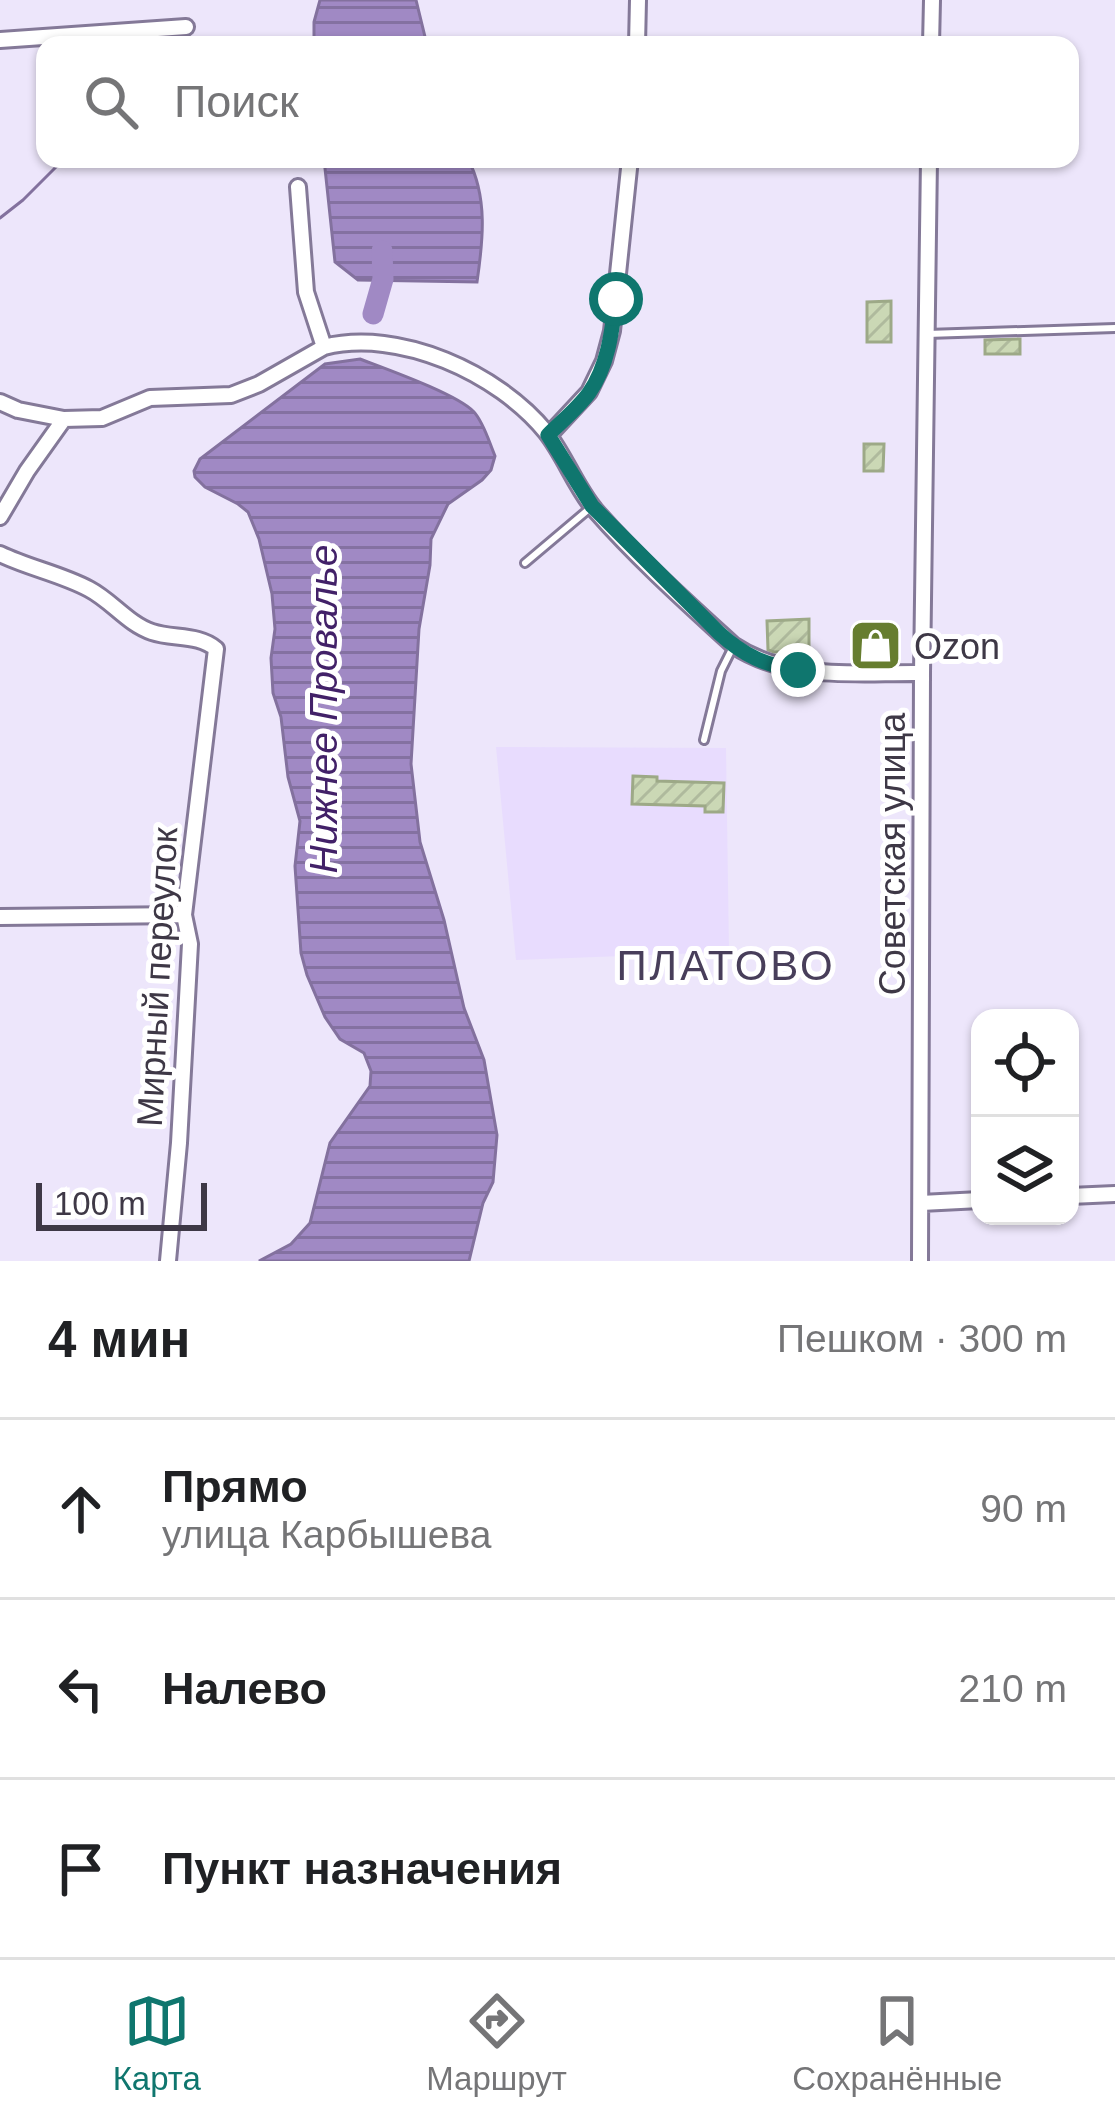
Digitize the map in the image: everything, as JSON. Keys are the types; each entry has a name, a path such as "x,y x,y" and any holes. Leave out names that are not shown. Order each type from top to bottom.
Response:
{"street":[{"path":"637,36 638,0"},
{"path":"931,36 932,0"},
{"path":"57,36 186,27"},
{"path":"0,40 36,37"},
{"path":"548,435 589,392 604,361 612,331 629,168"},
{"name":"Советская улица","path":"920,1261 929,168"},
{"path":"298,187 306,292 324,346"},
{"path":"0,402 64,419 102,418 150,398 231,395 324,346 373,341 407,346 509,397 548,435 592,506 733,646 781,668 922,673"},
{"path":"0,517 64,419"},
{"name":"Мирный переулок","path":"0,554 86,587 151,632 208,642 216,649 184,915 189,966 168,1261"},
{"path":"0,917 184,915"},
{"path":"1079,1196 1115,1194"},
{"path":"921,1203 971,1200"}],"lane":[{"path":"927,334 1115,328"},
{"path":"525,563 592,506"},
{"path":"704,740 721,671 733,646"}],"shaded area":[{"path":"496,747 726,748 729,952 516,960"}],"water":[{"path":"320,0 416,0 425,36 314,36"},
{"path":"325,168 472,168 481,204 477,282 358,280 335,262"},
{"path":"360,359 465,405 481,422 495,456 482,480 448,504 431,539 419,629 411,764 420,842 464,1008 484,1060 497,1135 493,1182 469,1261 259,1261 291,1244 310,1223 330,1143 370,1086 371,1071 364,1053 340,1039 325,1017 301,953 295,866 300,821 273,693 272,594 259,539 248,512 205,487 194,471 200,459 325,364"}],"building":[{"path":"891,301 891,342 867,342 867,302"},
{"path":"1020,339 1020,354 985,354 985,340"},
{"path":"864,444 884,444 883,471 864,471"},
{"path":"809,619 809,651 768,650 767,621"},
{"path":"859,633 882,633 882,659 858,659"},
{"path":"633,776 724,783 723,812 705,812 705,806 632,804"}],"waterway":[{"path":"0,218 55,168"},
{"name":"Нижнее Провалье","path":"373,314 383,279 382,251"}],"place":[{"name":"Ozon","path":"875,646"}],"district":[{"name":"ПЛАТОВО","path":"726,965"}],"route":[{"path":"616,299 604,361 589,392 548,435 592,506 719,633 749,656 798,670"}]}
